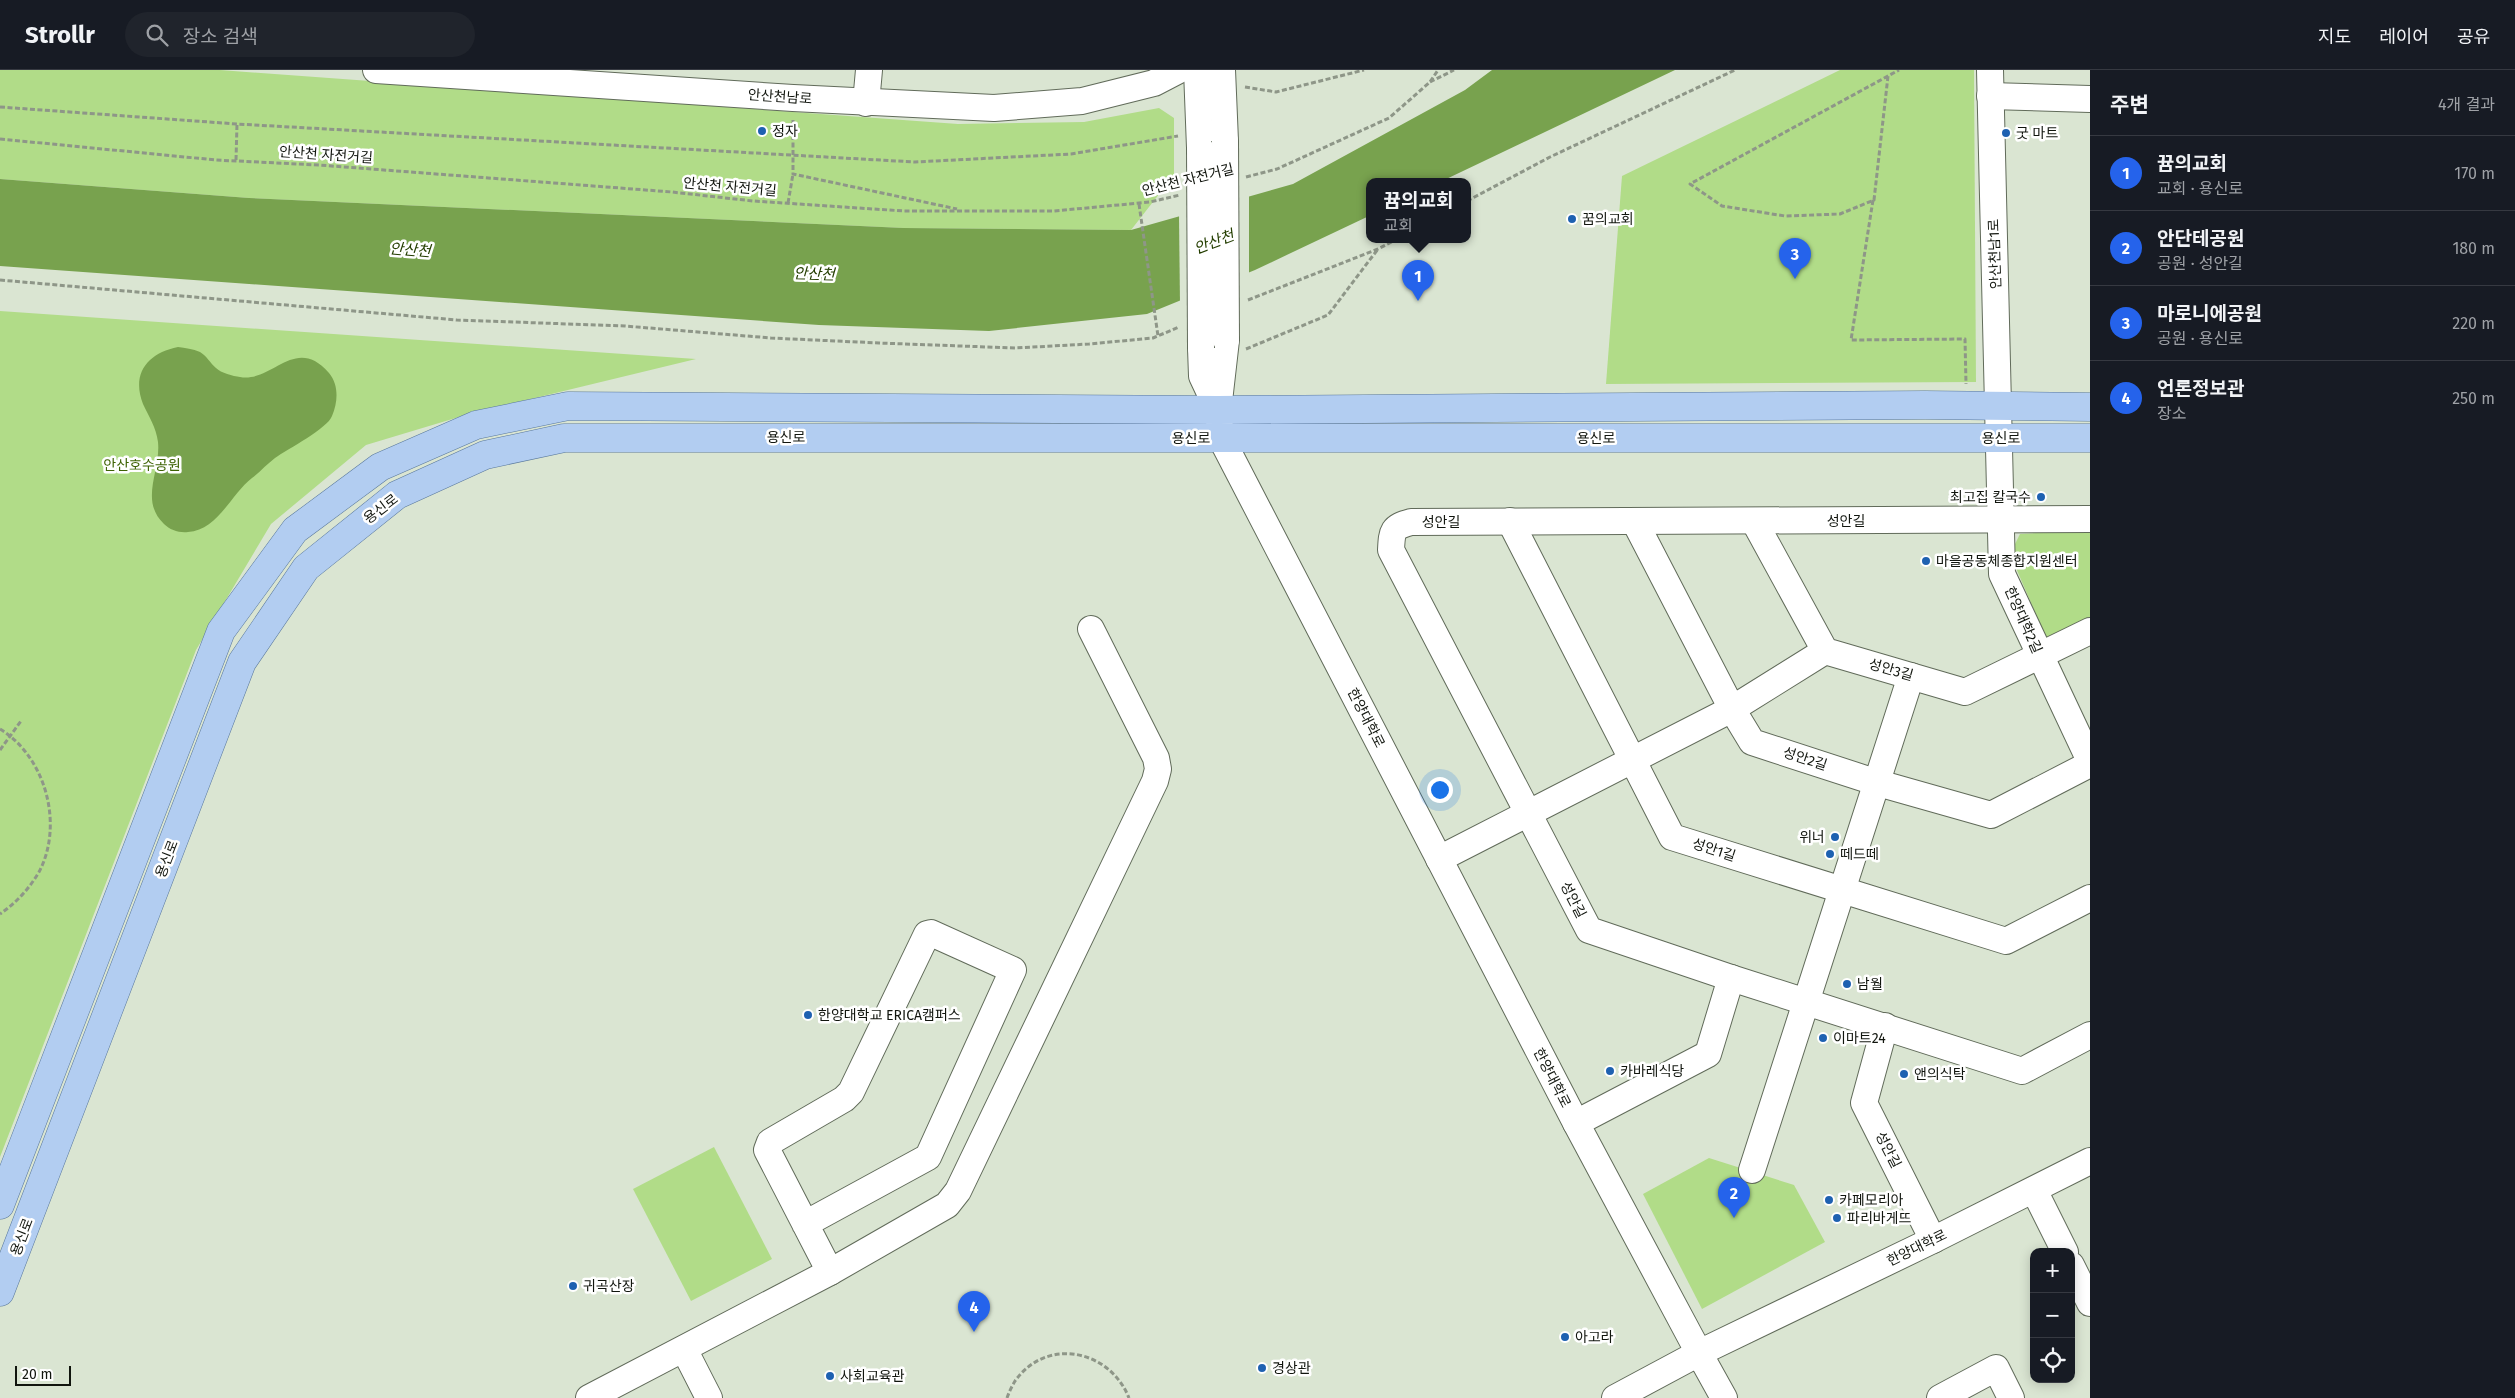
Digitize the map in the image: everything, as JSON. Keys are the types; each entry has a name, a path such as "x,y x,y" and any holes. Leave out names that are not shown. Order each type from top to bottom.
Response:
{"main road":[{"name":"용신로","path":"0,1205 221,631 295,530 380,467 476,425 568,406 1218,410 2090,407"},
{"name":"용신로","path":"0,1292 242,662 306,568 397,495 485,455 564,438 2090,438"}],"street":[{"name":"안산천남로","path":"376,70 793,98 867,87 994,108 1082,101 1154,83 1179,70"},
{"name":"안산천남로","path":"634,70 867,87 992,91 1080,83 1148,70"},
{"path":"1197,70 1199,140"},
{"name":"안산천남1로","path":"1990,70 1999,438"},
{"name":"한양대학로","path":"1222,77 1225,141 1225,349 1218,410 1220,438 1576,1123 1699,1354 2090,1161"},
{"path":"1990,96 2090,99"},
{"name":"한양대학로","path":"1199,140 1200,348 1202,376 1218,410"},
{"name":"한양대학2길","path":"1999,438 1999,521 2002,574 2090,762"},
{"name":"성안길","path":"2090,519 1999,521 1411,522 1398,526 1391,534 1391,550 1589,930 1731,978 2022,1071 2090,1035"},
{"name":"성안1길","path":"1510,521 1672,837 2006,941 2090,898"},
{"path":"1439,859 1732,709 1824,651 1754,521"},
{"name":"성안2길","path":"1635,522 1732,709 1752,742 1878,783 1991,815 2090,762"},
{"path":"589,1398 830,1272 947,1205 958,1191 1155,781 1158,769 1156,758 1091,629"},
{"name":"성안3길","path":"1824,651 1965,692 2090,631"},
{"path":"1752,1170 1808,1002 1911,676"},
{"path":"805,1224 928,1157 1013,970 931,934 924,937 852,1092 844,1099 770,1142 767,1150 805,1224 830,1272"},
{"path":"1576,1123 1708,1054 1731,978"},
{"name":"성안길","path":"1885,1026 1864,1103 1933,1240"},
{"path":"2034,1190 2063,1248"},
{"path":"2075,1273 2090,1303"},
{"path":"684,1349 709,1398"},
{"path":"1614,1398 1699,1354 1724,1398"},
{"path":"1940,1398 1996,1368 2011,1398"}],"path":[{"path":"1222,77 1276,92 1364,70"},
{"name":"안산천 자전거길","path":"1430,82 1438,70"},
{"name":"안산천 자전거길","path":"1241,178 1277,169 1389,118 1430,82 1454,70"},
{"path":"1471,199 1550,157 1735,70"},
{"path":"1874,200 1840,214 1785,216 1722,206 1690,184 1900,70"},
{"path":"1888,76 1874,200 1851,340 1965,339 1967,406"},
{"path":"788,203 794,174 792,156 793,98"},
{"path":"0,107 238,124 915,162 1071,154 1199,140"},
{"path":"236,160 238,124"},
{"name":"안산천 자전거길","path":"0,139 236,160 904,211 1054,211 1139,204 1187,193"},
{"path":"794,174 965,211"},
{"path":"1139,204 1158,336"},
{"path":"1240,303 1389,243"},
{"path":"1225,349 1328,315 1378,249"},
{"path":"0,280 457,320 625,326 771,338 879,343 1015,348 1089,344 1158,336 1186,325"},
{"path":"0,750 21,721"},
{"path":"0,729 10,736 35,764 48,798 50,836 39,871 17,902 0,914"},
{"path":"1007,1398 1015,1381 1030,1365 1049,1356 1071,1354 1092,1358 1110,1368 1124,1384 1129,1398"}],"green space":[{"path":"0,70 220,70 958,124 1084,122 1159,108 1174,118 1174,175 1131,230 904,228 249,198 0,179"},
{"path":"1840,70 1974,70 1976,382 1606,384 1622,176"},
{"name":"안산호수공원","path":"0,311 696,359 469,414 366,445 271,524 196,650 0,1157"},
{"path":"2090,530 2090,617 2046,638 2010,554 2020,534"},
{"path":"714,1147 772,1259 691,1301 633,1189"},
{"path":"1709,1158 1794,1185 1825,1242 1702,1309 1643,1194"}],"water":[{"name":"안산천","path":"1492,70 1675,70 1448,178 1366,178 1366,217 1255,270 1147,314 989,331 819,325 0,266 0,179 249,198 904,228 1131,230 1293,184 1465,90"},
{"path":"178,347 200,352 218,370 240,377 252,377 295,359 305,358 317,362 329,373 336,388 335,405 329,421 307,438 272,460 244,485 208,525 199,530 188,532 175,531 166,526 157,515 153,505 152,495 158,442 154,427 143,404 139,383 145,366 151,359 167,350"}],"pier":[{"path":"1249,194 1249,275 1180,304 1179,214"}],"place":[{"name":"정자","path":"762,131"},
{"name":"굿 마트","path":"2006,133"},
{"name":"꿈의교회","path":"1572,219"},
{"name":"마로니에공원","path":"1795,279"},
{"name":"뀸의교회","path":"1418,301"},
{"name":"최고집 칼국수","path":"2041,497"},
{"name":"마을공동체종합지원센터","path":"1926,561"},
{"name":"위너","path":"1835,837"},
{"name":"떼드떼","path":"1830,854"},
{"name":"남월","path":"1847,984"},
{"name":"한양대학교 ERICA캠퍼스","path":"808,1015"},
{"name":"이마트24","path":"1823,1038"},
{"name":"카바레식당","path":"1610,1071"},
{"name":"앤의식탁","path":"1904,1074"},
{"name":"카페모리아","path":"1829,1200"},
{"name":"안단테공원","path":"1734,1218"},
{"name":"파리바게뜨","path":"1837,1218"},
{"name":"귀곡산장","path":"573,1286"},
{"name":"언론정보관","path":"974,1332"},
{"name":"아고라","path":"1565,1337"},
{"name":"경상관","path":"1262,1368"},
{"name":"사회교육관","path":"830,1376"}]}
